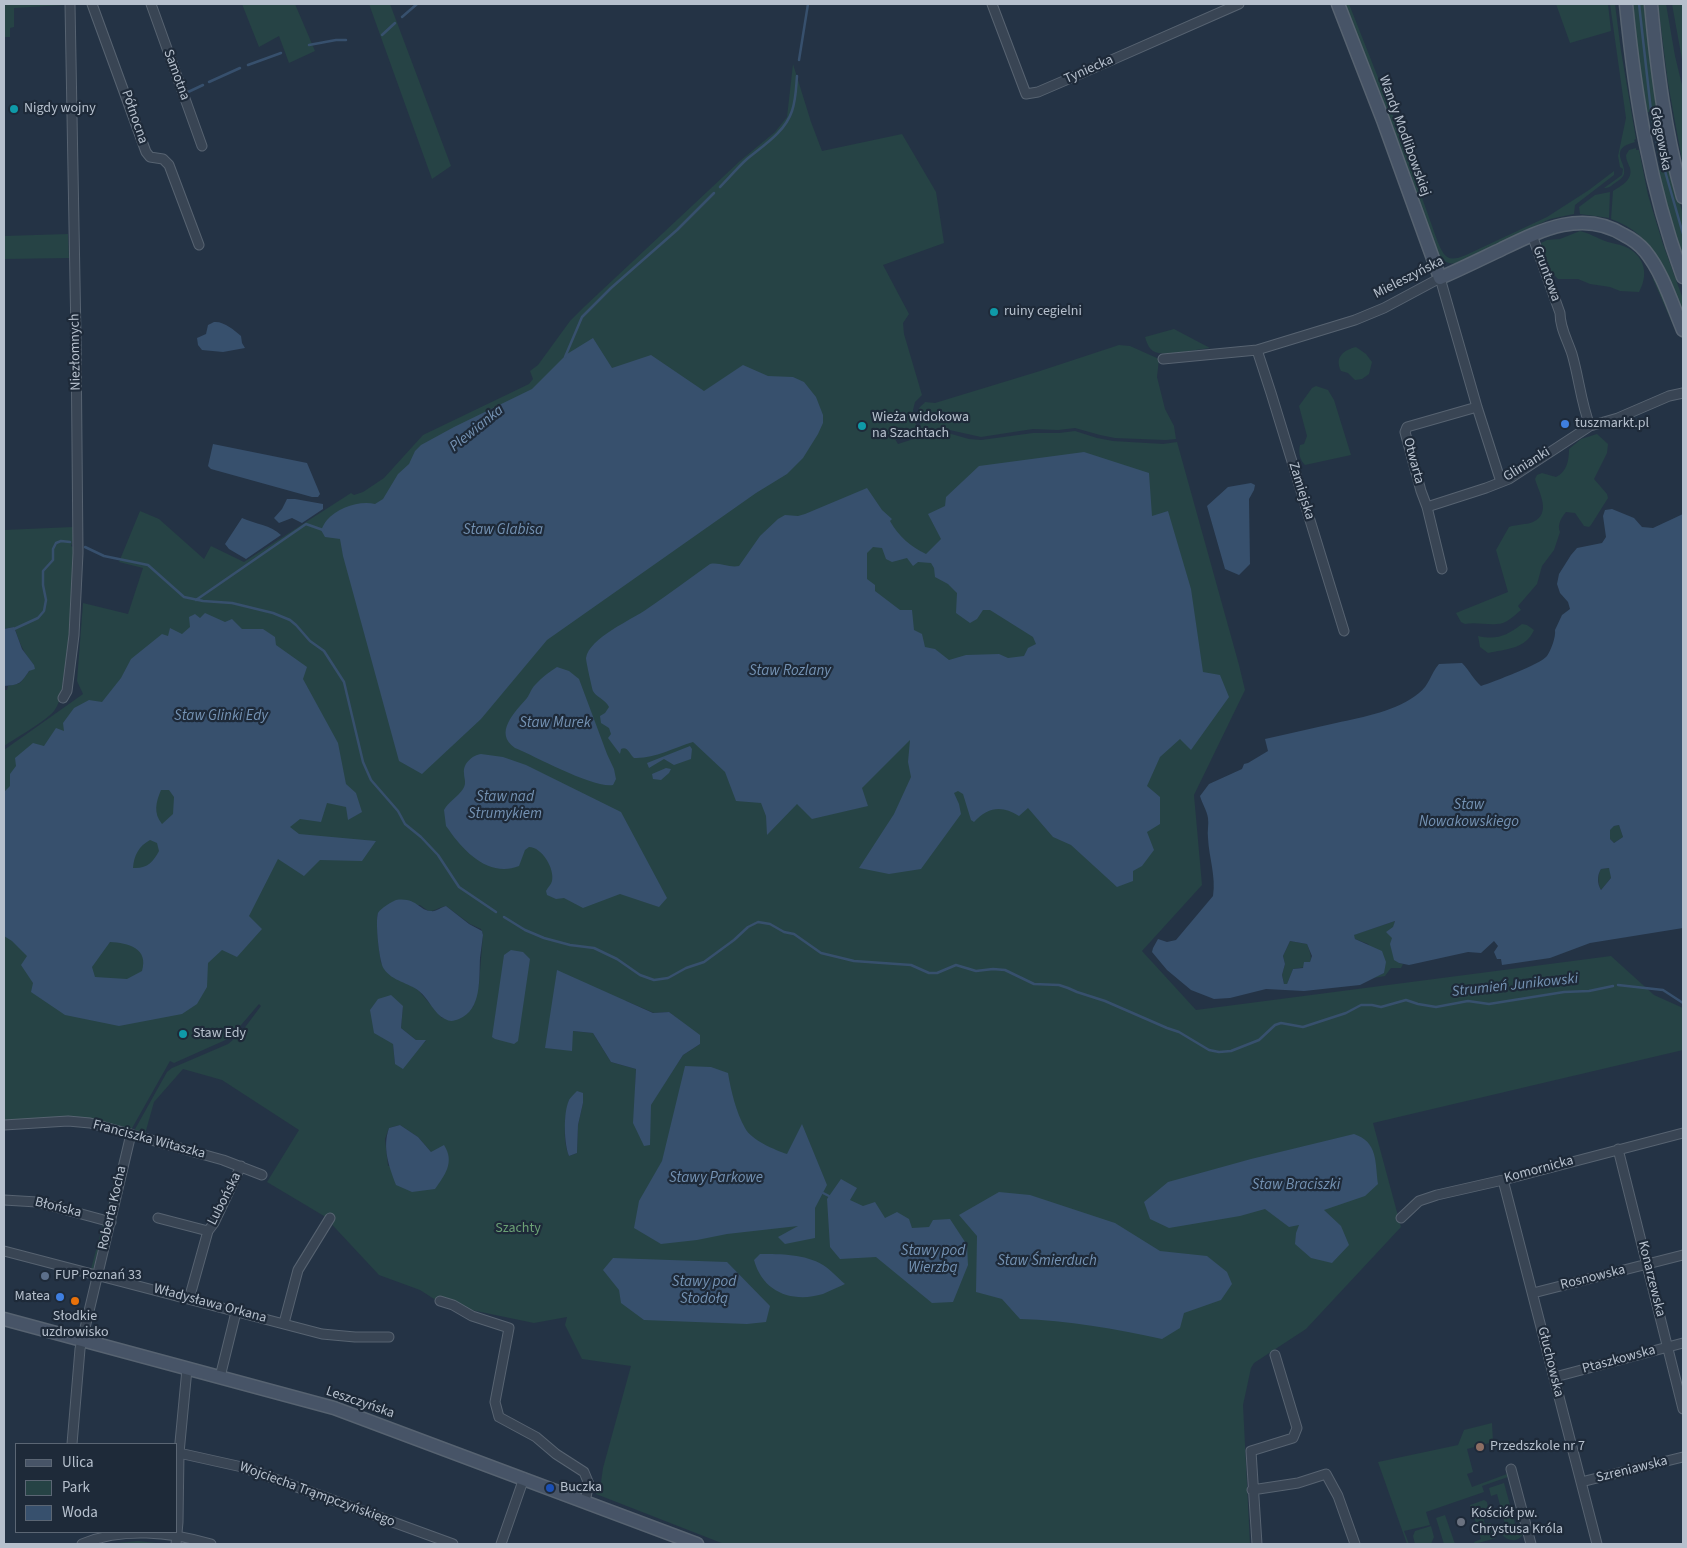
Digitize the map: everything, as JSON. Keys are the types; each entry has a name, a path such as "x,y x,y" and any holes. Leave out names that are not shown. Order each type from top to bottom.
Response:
{"street":[{"name":"Niezłomnych","path":"63,698 67,691 74,635 78,553 70,4"},
{"name":"Północna","path":"92,4 144,148 150,156 163,159 169,165 199,245"},
{"name":"Samotna","path":"151,4 202,146"},
{"name":"Tyniecka","path":"992,4 1026,94 1038,92 1074,77 1240,4"},
{"name":"Wandy Modlibowskiej","path":"1338,4 1384,120 1440,278"},
{"name":"Głogowska","path":"1626,4 1637,98 1648,160 1666,228 1683,277"},
{"name":"Głogowska","path":"1651,4 1663,105 1683,197"},
{"name":"Mieleszyńska","path":"1163,359 1257,350 1355,320 1384,308 1440,278 1532,235 1570,223 1595,223 1617,230 1633,240 1652,261 1683,330"},
{"name":"Gruntowa","path":"1532,235 1560,313 1560,324 1568,344 1582,393 1584,410 1590,426"},
{"path":"1440,278 1477,407 1501,482"},
{"name":"Zamiejska","path":"1257,350 1272,393 1344,631"},
{"name":"Glinianki","path":"1427,507 1509,479 1590,426 1618,418 1669,396 1683,393"},
{"name":"Otwarta","path":"1427,507 1405,432 1408,427 1477,407"},
{"path":"1427,507 1442,569"},
{"name":"Franciszka Witaszka","path":"4,1125 79,1121 120,1130 241,1166 262,1175"},
{"name":"Komornicka","path":"1401,1218 1419,1201 1455,1190 1503,1180 1683,1133"},
{"name":"Roberta Kocha","path":"72,1443 75,1392 82,1340 131,1134"},
{"name":"Konarzewska","path":"1618,1149 1683,1409"},
{"name":"Lubońska","path":"189,1299 208,1231 214,1223 241,1166"},
{"name":"Głuchowska","path":"1503,1180 1597,1544"},
{"name":"Błońska","path":"4,1200 37,1202 111,1222"},
{"name":"Lubońska","path":"158,1218 208,1231"},
{"path":"284,1323 298,1270 330,1218"},
{"name":"Władysława Orkana","path":"4,1251 322,1334 355,1337 389,1337"},
{"name":"Rosnowska","path":"1533,1293 1683,1255"},
{"path":"440,1301 453,1305 472,1316 509,1328 495,1402 499,1417 536,1437 556,1454 584,1472 589,1484 584,1501"},
{"path":"220,1378 236,1312"},
{"name":"Leszczyńska","path":"4,1319 334,1408 697,1544"},
{"name":"Ptaszkowska","path":"1555,1377 1683,1343"},
{"path":"1257,1544 1252,1490 1251,1451 1294,1438 1297,1428 1275,1355"},
{"path":"178,1497 179,1454 187,1369"},
{"name":"Wojciecha Trąmpczyńskiego","path":"179,1454 242,1467 453,1544"},
{"name":"Szreniawska","path":"1581,1482 1683,1457"},
{"path":"1511,1469 1531,1544"},
{"path":"1252,1490 1298,1483 1326,1474 1338,1496 1354,1544"},
{"path":"501,1544 524,1478"},
{"path":"82,1544 94,1538 148,1534 212,1544"}],"green space":[{"path":"4,4 64,5 14,8 14,27 10,28 10,37 4,37"},
{"path":"242,4 295,4 315,51 289,63 279,36 259,47"},
{"path":"369,4 390,4 451,166 432,179"},
{"path":"1345,4 1349,4 1392,113 1437,240 1447,257 1454,258 1466,255 1547,217 1589,190 1614,171 1614,175 1575,205 1574,214 1550,219 1456,263 1444,261 1437,251 1381,95"},
{"path":"1556,4 1608,4 1611,31 1570,43"},
{"path":"1610,4 1615,4 1636,139 1634,140 1635,142 1622,148 1620,152 1624,170 1623,177 1611,186 1604,188 1622,175 1623,169 1620,167 1618,156 1626,118"},
{"path":"1631,4 1645,4 1659,110 1654,111 1666,168 1670,167 1683,215 1683,261 1657,171 1661,169 1649,112 1645,112"},
{"path":"1658,4 1666,4 1683,89 1683,166 1668,83"},
{"path":"1672,4 1683,4 1683,65"},
{"name":"Szachty","path":"793,64 822,151 902,134 936,192 944,243 883,265 909,314 903,323 904,334 922,395 915,402 913,410 917,430 895,439 898,444 932,433 948,433 969,439 981,440 1033,433 1075,431 1113,441 1163,444 1177,442 1245,690 1194,795 1202,885 1142,951 1196,1010 1611,956 1654,995 1683,1008 1683,1050 1373,1123 1401,1227 1306,1329 1254,1363 1251,1368 1243,1405 1250,1544 724,1544 596,1494 601,1482 603,1468 631,1366 582,1359 565,1325 567,1317 534,1323 442,1304 420,1290 379,1275 324,1216 267,1182 299,1130 222,1080 183,1069 154,1102 145,1134 134,1131 167,1072 172,1068 228,1044 239,1035 243,1036 243,1030 261,1006 259,1004 230,1038 174,1063 170,1061 131,1130 104,1124 4,1123 4,750 83,694 77,681 83,603 128,614 143,568 119,562 140,511 159,519 204,559 211,546 244,562 351,493 354,495 363,492 384,478 423,435 529,384 533,379 530,371 538,365 570,321 740,161 775,132 787,117","holes":["420,905 433,911 446,906 470,924 481,929 483,934 479,984 473,1007 442,1018 419,991 381,963 377,915 386,907","626,1001 654,1013 669,1012 683,1023 700,1044 683,1055 650,1105 635,1095 636,1069 611,1062 593,1033 572,1031","403,1006 401,1028 416,1040 426,1041 395,1064 393,1044","569,1100 583,1103 578,1125 577,1153 569,1156 565,1142 566,1114","400,1125 418,1137 431,1152 388,1166 385,1139 389,1128"]},
{"path":"1636,148 1636,150 1639,150 1648,195 1663,244 1683,299 1683,318 1672,288 1650,247 1639,235 1611,219 1613,191 1623,185 1630,176 1626,155 1629,150"},
{"path":"1610,192 1609,218 1580,214 1579,207 1595,195"},
{"path":"1580,231 1625,247 1639,257 1644,268 1644,280 1639,292 1620,291 1610,287 1590,284 1578,279 1558,279 1551,272 1543,258 1541,243 1547,240 1560,239"},
{"path":"68,234 69,258 4,259 4,236"},
{"path":"1656,277 1673,325 1653,279"},
{"path":"1174,329 1210,348 1165,354 1153,351 1150,348 1145,337"},
{"path":"1119,345 1130,346 1159,359 1157,377 1165,409 1174,426 1176,439 1115,438 1075,428 1058,430 1033,429 981,437 945,429 922,431 919,411 925,402 935,403"},
{"path":"1356,347 1366,354 1372,362 1369,374 1362,379 1355,380 1348,373 1341,371 1339,362 1344,352"},
{"path":"1316,386 1328,390 1334,400 1351,455 1305,465 1299,451 1300,445 1304,444 1307,436 1299,406 1312,388"},
{"path":"1597,434 1608,444 1607,453 1594,479 1607,494 1608,498 1591,525 1589,527 1584,526 1575,513 1566,512 1560,522 1560,532 1554,550 1542,566 1537,584 1518,606 1521,610 1513,617 1504,623 1497,624 1465,624 1461,622 1456,613 1508,592 1496,550 1509,527 1533,522 1542,513 1543,502 1535,479 1537,475 1542,473 1556,477 1560,475 1567,465 1569,449 1581,439"},
{"path":"73,527 71,546 73,547 73,579 71,610 60,698 57,707 50,715 4,746 4,690 7,690 8,686 20,683 34,665 22,648 15,629 13,627 4,629 4,530"},
{"path":"1522,624 1534,630 1521,645 1488,653 1480,647 1478,636 1491,638 1501,636"},
{"path":"1619,825 1623,837 1614,843 1610,839 1610,829"},
{"path":"1610,868 1611,878 1601,890 1598,880 1600,871 1601,869"},
{"path":"1395,921 1392,938 1399,963 1403,964 1401,968 1391,968 1385,976 1373,978 1384,973 1368,944 1355,939 1353,935"},
{"path":"1290,941 1307,944 1311,959 1305,967 1293,969 1287,984 1284,984 1282,975 1285,964 1283,956"},
{"path":"125,1138 126,1141 108,1217 105,1218"},
{"path":"103,1224 105,1226 93,1270 91,1269"},
{"path":"1492,1423 1493,1442 1467,1449 1473,1472 1467,1474 1472,1487 1507,1474 1508,1477 1482,1486 1484,1492 1426,1512 1430,1525 1404,1531 1409,1544 1407,1544 1378,1462 1458,1445 1464,1430"},
{"path":"1504,1483 1516,1527 1522,1526 1524,1533 1516,1540 1507,1539 1501,1534 1507,1531 1497,1494 1491,1496 1489,1488"},
{"path":"1484,1500 1487,1502 1488,1508 1481,1510 1485,1524 1491,1523 1496,1538 1475,1544 1474,1542 1481,1539 1479,1533 1492,1528 1491,1525 1478,1529 1470,1505"},
{"path":"1445,1515 1455,1544 1444,1544 1436,1518"},
{"path":"1431,1526 1434,1537 1431,1544 1415,1544 1413,1536 1415,1531"},
{"path":"138,1541 166,1544 106,1544"}],"water":[{"path":"214,322 225,324 241,336 245,348 223,352 202,350 198,345 197,338 206,334 208,325"},
{"name":"Staw Glabisa","path":"593,338 612,368 651,355 704,391 743,365 768,376 793,377 804,382 816,397 823,415 823,423 803,458 787,474 756,493 547,640 481,719 422,774 399,761 340,539 325,537 321,530 331,516 349,506 363,503 375,504 383,499 398,474 409,464 415,451 421,445 532,389 567,354"},
{"path":"213,444 307,463 320,494 318,497 312,497 211,469 208,466"},
{"name":"Staw Rozlany","path":"1084,452 1149,473 1152,516 1168,511 1191,589 1203,672 1220,675 1229,697 1191,750 1180,739 1160,757 1147,786 1160,797 1160,824 1147,832 1154,850 1142,866 1133,871 1133,881 1117,887 1071,845 1053,837 1028,808 1019,816 1007,810 995,809 985,813 974,822 971,820 963,794 958,791 954,793 961,814 921,869 889,874 859,868 894,814 911,777 908,762 910,740 862,788 868,806 812,819 797,804 767,835 766,816 761,803 736,801 725,772 693,742 649,757 634,758 627,749 623,748 620,754 608,738 611,734 609,728 601,723 600,716 609,707 593,691 586,660 589,651 603,636 647,609 710,564 739,566 760,536 785,515 798,516 805,514 867,488 882,510 892,519 890,521 893,527 901,536 915,548 926,554 941,539 928,514 945,506 946,497 979,466","holes":["873,547 882,548 886,559 892,562 907,558 913,566 918,562 931,563 934,568 935,577 948,584 957,593 956,613 970,623 977,619 983,610 990,610 1033,637 1036,644 1028,648 1024,656 1008,658 999,654 966,655 949,660 935,649 925,647 922,634 914,630 912,610 900,610 875,591 875,585 867,579 867,553"]},
{"path":"1251,483 1255,485 1249,499 1250,564 1239,575 1225,569 1207,506 1228,487"},
{"path":"287,499 323,504 323,509 302,523 292,518 279,523 274,518 282,509"},
{"name":"Staw Nowakowskiego","path":"1612,509 1634,518 1642,527 1653,528 1683,514 1683,928 1590,943 1550,958 1502,965 1501,959 1497,959 1494,952 1498,946 1494,941 1481,953 1468,952 1409,965 1394,960 1390,944 1392,938 1386,932 1393,927 1395,921 1354,935 1355,939 1382,951 1386,962 1384,973 1360,985 1304,991 1266,989 1230,998 1214,999 1191,990 1167,970 1152,952 1158,939 1167,942 1176,940 1213,896 1214,881 1208,835 1208,818 1200,796 1209,784 1242,769 1244,764 1268,751 1265,739 1369,716 1401,704 1422,690 1439,664 1462,663 1481,686 1536,664 1547,656 1552,647 1555,630 1562,615 1570,609 1557,584 1559,574 1577,548 1602,543 1606,537 1603,516 1605,510","holes":["1619,825 1623,837 1614,843 1610,839 1610,830 1614,826","1609,868 1611,878 1601,890 1598,880 1601,869","1290,941 1307,944 1312,956 1310,962 1304,962 1303,968 1293,969 1287,984 1284,984 1282,975 1285,964 1283,956"]},
{"path":"242,518 268,527 281,535 246,559 229,549 225,544"},
{"name":"Staw Glinki Edy","path":"205,613 225,622 232,619 242,629 263,629 275,637 276,645 307,667 303,679 338,743 346,784 356,793 362,812 348,820 346,807 327,803 321,822 300,819 290,827 299,834 376,841 362,861 320,860 304,876 278,859 249,916 262,929 237,957 222,950 208,963 207,987 197,1004 182,1014 119,1026 65,1015 31,992 33,983 21,965 27,956 4,936 4,792 10,786 10,774 16,766 15,758 33,743 44,746 56,728 64,731 63,723 74,708 89,700 102,702 121,678 131,659 162,634 168,636 170,628 182,634 190,627 189,617 195,614 200,618","holes":["161,790 169,790 174,797 173,814 162,824 156,812","150,840 157,843 159,851 146,866 133,868 138,851","110,942 135,948 140,952 143,963 142,971 127,979 95,977 92,967"]},
{"path":"14,627 22,649 35,669 29,671 20,683 4,686 4,629"},
{"name":"Staw Murek","path":"557,667 569,671 579,679 614,769 616,779 613,785 592,782 564,771 515,748 506,736 508,723 527,698 532,688 545,675"},
{"path":"690,746 692,749 691,759 674,765 664,759 649,768 647,763"},
{"name":"Staw nad Strumykiem","path":"481,754 503,757 526,765 621,812 667,898 659,907 620,894 583,908 564,898 556,899 547,895 546,891 552,881 552,871 543,855 534,848 529,847 525,850 519,866 508,869 498,869 479,861 462,847 446,826 444,810 464,787 465,766 472,758"},
{"path":"666,768 671,769 661,780 653,779 652,774"},
{"path":"396,900 409,900 423,909 431,911 446,906 469,924 482,931 478,993 472,1008 459,1019 450,1021 441,1017 419,991 391,976 384,969 379,950 377,917 381,909"},
{"path":"511,950 523,952 530,959 518,1041 514,1044 492,1037 504,955"},
{"name":"Stawy Parkowe","path":"557,970 653,1013 669,1012 700,1035 700,1044 683,1055 651,1105 650,1145 644,1146 633,1123 636,1069 611,1062 593,1033 573,1031 572,1051 545,1048"},
{"path":"391,995 403,1006 401,1028 416,1040 426,1040 403,1069 395,1064 393,1044 374,1033 370,1010 378,999"},
{"name":"Stawy Parkowe","path":"685,1066 711,1067 728,1073 734,1101 745,1128 752,1137 770,1147 787,1154 802,1124 827,1185 815,1208 815,1238 785,1244 778,1237 798,1226 661,1244 634,1228 639,1201 662,1161"},
{"path":"577,1091 583,1093 583,1103 578,1125 577,1153 569,1156 565,1136 565,1120 569,1100"},
{"path":"400,1125 418,1137 431,1152 444,1145 449,1157 449,1163 435,1189 412,1192 396,1185 389,1164 386,1143 389,1128"},
{"name":"Staw Braciszki","path":"1354,1134 1367,1142 1374,1154 1378,1184 1365,1196 1324,1210 1341,1226 1349,1245 1332,1263 1311,1258 1295,1244 1299,1225 1289,1227 1265,1209 1240,1216 1169,1228 1150,1219 1144,1202 1168,1182 1251,1159"},
{"name":"Stawy pod Wierzbą","path":"841,1179 857,1188 850,1200 863,1206 875,1202 885,1218 897,1212 909,1219 912,1228 929,1227 933,1220 950,1219 967,1245 968,1265 953,1302 932,1303 876,1257 840,1259 830,1247 827,1199"},
{"name":"Staw Śmierduch","path":"999,1192 1030,1195 1115,1223 1160,1251 1207,1256 1227,1272 1232,1284 1221,1300 1184,1313 1180,1328 1162,1339 1056,1321 1020,1319 1002,1299 976,1292 977,1236 959,1215"},
{"name":"Stawy pod Stodołą","path":"760,1254 801,1257 816,1261 826,1267 845,1284 823,1294 812,1296 790,1296 781,1293 772,1288 758,1271 754,1260"},
{"name":"Stawy pod Stodołą","path":"613,1258 727,1262 770,1306 766,1322 747,1324 644,1320 621,1303 619,1290 603,1270"}],"waterway":[{"path":"402,17 417,4"},
{"name":"Plewianka","path":"799,60 808,4"},
{"path":"1639,4 1651,111 1657,143 1683,234"},
{"path":"382,35 395,23"},
{"path":"309,45 346,40"},
{"path":"248,65 281,53"},
{"path":"209,82 240,68"},
{"name":"Plewianka","path":"720,187 743,162 773,138 789,119 796,94 797,76"},
{"path":"186,93 203,85"},
{"name":"Plewianka","path":"565,357 582,317 611,288 677,230 714,193"},
{"name":"Plewianka","path":"196,600 306,524 323,530"},
{"name":"Strumień Junikowski","path":"14,629 38,618 44,611 46,600 43,571 53,560 53,549 56,543 61,541 70,542"},
{"name":"Strumień Junikowski","path":"85,547 104,556 148,565 184,597 203,601 232,603 273,613 290,620 296,625 310,641 324,651 344,682 363,762 371,780 398,811 405,824 438,855 459,887 496,912"},
{"name":"Strumień Junikowski","path":"504,917 525,930 544,938 570,945 594,948 617,959 640,975 654,980 668,978 686,968 704,962 748,927 758,922 770,924 784,932 794,934 821,953 854,961 911,965 929,973 937,973 956,965 976,971 1005,970 1034,984 1059,985 1105,1001 1179,1032 1209,1050 1219,1052 1231,1051 1259,1040 1275,1025 1281,1023 1303,1027 1346,1013 1361,1005 1381,1007 1406,1000 1436,1007 1468,1001 1489,1004 1564,992 1589,991 1613,986"},
{"name":"Strumień Junikowski","path":"1618,985 1663,990 1683,1003"},
{"path":"823,1193 829,1196"}],"place":[{"name":"Nigdy wojny","path":"14,109"},
{"name":"ruiny cegielni","path":"994,312"},
{"name":"tuszmarkt.pl","path":"1565,424"},
{"name":"Wieża widokowa na Szachtach","path":"862,426"},
{"name":"Staw Edy","path":"183,1034"},
{"name":"FUP Poznań 33","path":"45,1276"},
{"name":"Matea","path":"60,1297"},
{"name":"Słodkie uzdrowisko","path":"75,1301"},
{"name":"Przedszkole nr 7","path":"1480,1447"},
{"name":"Buczka","path":"550,1488"},
{"name":"Kościół pw. Chrystusa Króla","path":"1461,1522"}]}
